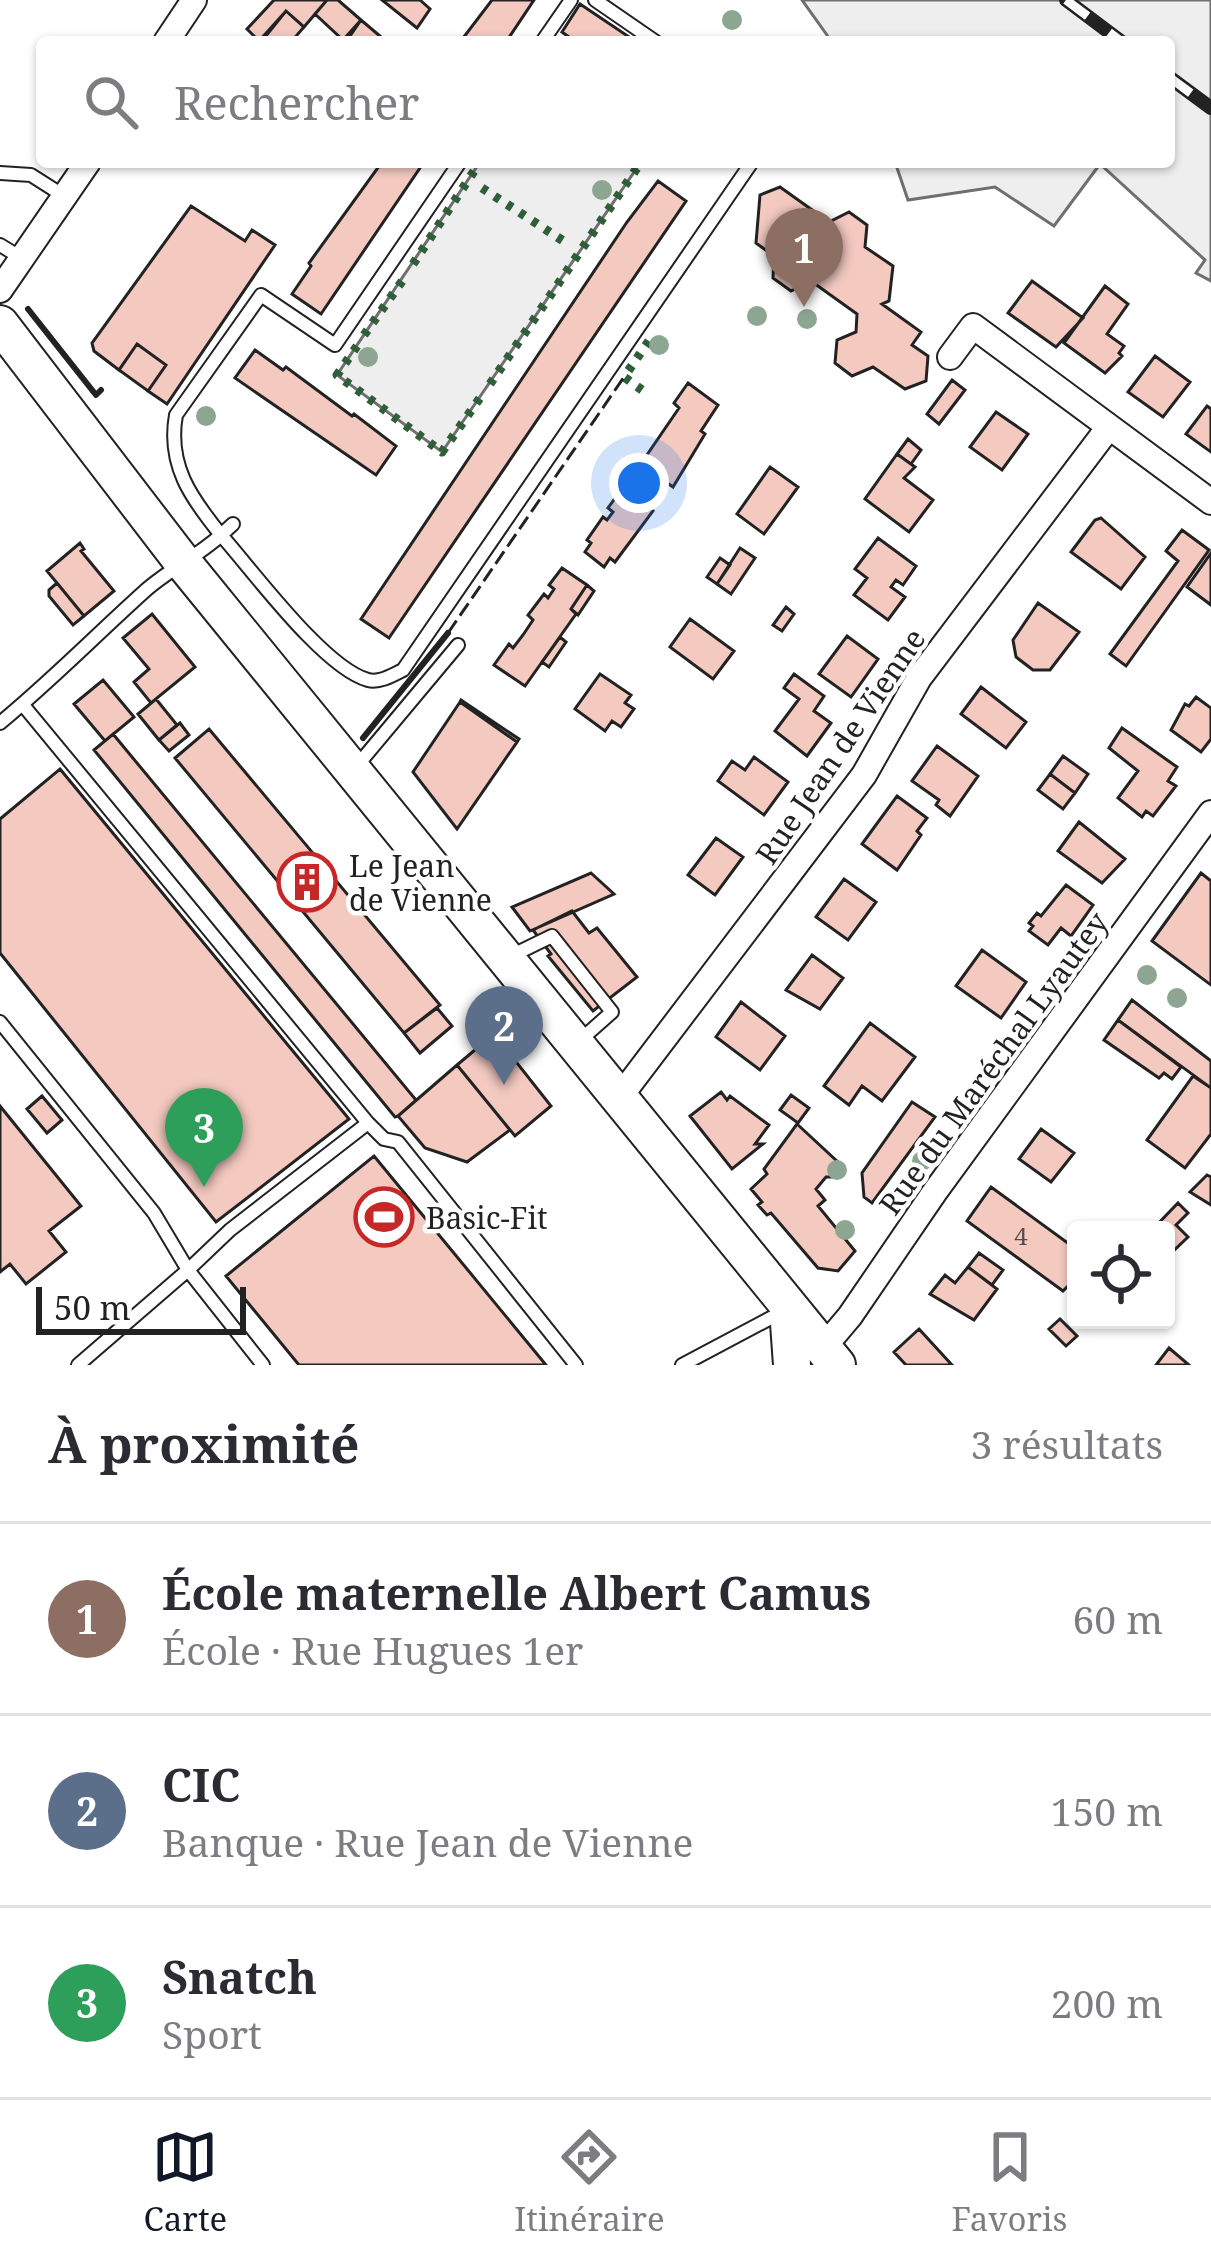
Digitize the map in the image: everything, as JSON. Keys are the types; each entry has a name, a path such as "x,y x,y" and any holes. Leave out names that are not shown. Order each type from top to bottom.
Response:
{"main road":[{"path":"0,323 181,560 788,1309 817,1359"}],"street":[{"path":"170,36 194,0"},
{"path":"0,290 84,168"},
{"path":"950,357 973,326 1211,502"},
{"name":"Rue Jean de Vienne","path":"619,1098 864,776 919,678 1109,427"},
{"name":"Rue du Maréchal Lyautey","path":"817,1359 1211,813"}],"lane":[{"path":"546,36 572,0"},
{"path":"595,0 647,36"},
{"path":"456,168 335,345 261,295 176,416 172,436 185,490 221,535 320,648 368,680 389,678 404,670 748,168"},
{"path":"0,173 31,175 65,196"},
{"path":"0,244 23,259"},
{"path":"0,723 181,560 203,550 233,524"},
{"path":"351,772 458,645"},
{"path":"23,704 368,1123 384,1138 398,1142 576,1365"},
{"path":"505,958 552,936 612,1012 576,1044"},
{"path":"0,1022 154,1213 188,1270 263,1365"},
{"path":"78,1365 230,1229 368,1123"},
{"path":"682,1365 788,1309"}],"shaded area":[{"path":"802,0 1211,0 1211,281 1196,273 1205,260 1104,168 1175,168 1175,36 828,36"},
{"path":"476,168 637,168 442,452 337,375"},
{"path":"897,168 1097,168 1054,226 995,187 908,200"}],"building":[{"path":"274,0 327,0 304,27 286,11 264,36 254,36 247,29"},
{"path":"327,0 338,0 361,20 347,36 339,36 315,14"},
{"path":"382,0 420,0 430,9 417,28"},
{"path":"492,0 534,0 510,36 465,36"},
{"path":"580,4 628,36 568,36 562,32"},
{"path":"286,11 304,27 296,36 266,36"},
{"path":"361,20 380,36 350,36"},
{"path":"378,168 420,168 321,314 292,294"},
{"path":"658,181 686,201 389,638 361,619"},
{"path":"780,187 829,222 849,212 867,225 865,247 893,266 889,301 882,304 921,332 912,345 928,356 926,381 905,389 873,367 852,376 835,363 837,340 856,332 857,314 811,281 791,291 773,278 774,256 756,243 760,195"},
{"path":"191,206 245,241 252,230 275,245 167,404 148,391 166,365 137,344 119,370 94,351 92,343"},
{"path":"1032,281 1083,318 1056,347 1008,313"},
{"path":"1105,286 1128,304 1107,334 1124,346 1122,356 1105,373 1064,343"},
{"path":"137,344 166,365 148,391 119,370"},
{"path":"255,350 396,446 376,475 235,378"},
{"path":"1155,356 1190,382 1163,417 1128,392"},
{"path":"952,380 965,390 939,424 927,414"},
{"path":"688,383 718,405 701,431 705,434 673,487 666,482 649,507 653,511 615,562 610,558 604,567 585,552 591,543 587,540 603,517 607,520 613,512 608,508 623,487 619,484 633,463 640,465 679,408 674,403"},
{"path":"1207,406 1211,409 1211,452 1186,434"},
{"path":"996,412 1028,434 1002,470 970,447"},
{"path":"908,439 921,450 911,464 897,454"},
{"path":"897,454 915,467 904,478 933,500 909,532 865,499"},
{"path":"770,467 798,487 764,534 737,514"},
{"path":"1101,518 1145,557 1121,589 1071,552"},
{"path":"1182,530 1209,550 1126,666 1110,654 1178,561 1166,551"},
{"path":"878,538 916,566 903,585 896,580 891,587 905,597 888,620 854,595 867,578 855,569"},
{"path":"80,543 81,551 114,591 84,616 47,571"},
{"path":"740,548 755,558 731,594 717,584"},
{"path":"1211,553 1211,605 1187,587"},
{"path":"720,558 730,565 717,584 707,577"},
{"path":"562,568 587,585 571,609 576,614 525,686 494,665 509,644 513,648 523,635 533,620 528,615 544,594 548,598 554,589 549,585"},
{"path":"57,583 84,616 73,625 49,596"},
{"path":"587,585 594,591 578,615 571,609"},
{"path":"1038,603 1079,632 1050,670 1033,670 1016,657 1013,640"},
{"path":"786,607 794,614 782,631 773,625"},
{"path":"152,614 195,667 151,703 134,682 149,669 123,638"},
{"path":"690,619 734,651 713,679 670,647"},
{"path":"847,636 878,659 851,697 819,674"},
{"path":"560,637 566,642 549,667 542,662"},
{"path":"600,674 631,695 625,703 634,709 621,727 612,721 605,731 575,709"},
{"path":"794,674 824,696 814,711 831,723 807,756 775,731 799,699 784,688"},
{"path":"103,680 134,717 105,741 74,704"},
{"path":"981,687 1026,722 1006,748 961,714"},
{"path":"1196,697 1211,708 1211,739 1201,752 1171,730 1185,704 1189,706"},
{"path":"156,699 177,725 159,740 138,714"},
{"path":"460,702 519,739 517,742"},
{"path":"460,702 517,742 457,829 413,772"},
{"path":"180,723 189,735 169,751 159,740"},
{"path":"1122,728 1177,767 1168,781 1176,786 1153,816 1146,811 1142,817 1118,798 1138,771 1109,748"},
{"name":"Le Jean de Vienne","path":"209,729 440,1005 404,1033 175,758"},
{"path":"113,734 416,1100 398,1116 94,750"},
{"path":"937,746 978,776 950,816 936,805 939,800 912,781"},
{"path":"1063,756 1088,774 1075,793 1050,774"},
{"path":"754,757 788,782 764,815 718,781 732,761 745,770"},
{"path":"60,769 349,1119 216,1222 0,953 0,819"},
{"path":"1050,774 1075,793 1063,809 1038,790"},
{"path":"897,796 927,818 897,870 862,844"},
{"path":"1079,822 1125,859 1102,883 1058,851"},
{"path":"716,838 743,857 715,895 688,875"},
{"path":"591,873 614,894 530,931 512,907"},
{"path":"1201,873 1211,881 1211,985 1152,941"},
{"path":"844,879 876,902 848,940 816,917"},
{"path":"1066,885 1093,905 1071,936 1061,928 1048,945 1029,931 1033,926 1029,923 1037,913 1041,916"},
{"path":"572,911 589,933 597,928 637,977 593,1011 533,930"},
{"path":"982,950 1026,982 1001,1018 956,986"},
{"path":"812,955 843,978 820,1009 786,990"},
{"path":"1132,1000 1211,1061 1211,1088 1118,1020"},
{"path":"741,1002 785,1036 760,1070 716,1037"},
{"path":"437,1008 452,1026 420,1053 404,1033"},
{"path":"1118,1020 1181,1067 1172,1079 1164,1073 1159,1078 1104,1040"},
{"path":"870,1023 915,1057 882,1101 862,1086 849,1105 824,1086"},
{"path":"494,1034 551,1106 515,1136 457,1065"},
{"path":"457,1065 510,1130 467,1162 425,1148 398,1116"},
{"path":"1193,1076 1211,1088 1211,1134 1185,1168 1147,1140"},
{"path":"721,1092 769,1125 755,1144 763,1144 732,1169 690,1116"},
{"path":"791,1095 809,1108 798,1123 780,1110"},
{"path":"42,1096 62,1120 47,1133 27,1109"},
{"path":"912,1102 935,1117 872,1203 864,1197 862,1173"},
{"path":"0,1106 81,1206 49,1231 66,1252 26,1284 10,1264 0,1272"},
{"path":"797,1124 839,1163 832,1170 833,1177 826,1177 816,1189 825,1200 818,1206 855,1251 838,1271 818,1268 771,1213 767,1215 758,1205 762,1202 751,1189 767,1174 764,1169"},
{"path":"1041,1129 1074,1153 1051,1182 1019,1159"},
{"path":"374,1156 546,1365 299,1365 226,1276"},
{"path":"1207,1175 1211,1177 1211,1205 1190,1192"},
{"path":"991,1187 1067,1242 1067,1287 1063,1291 967,1221"},
{"path":"1178,1203 1188,1213 1176,1225 1188,1237 1175,1249 1175,1221 1161,1221"},
{"path":"979,1253 1003,1270 992,1285 968,1267"},
{"path":"968,1267 997,1289 974,1320 930,1294 945,1275 955,1283"},
{"path":"1060,1319 1077,1336 1066,1346 1049,1329"},
{"path":"919,1329 952,1365 906,1365 894,1352"},
{"path":"1169,1348 1189,1365 1156,1365"}],"railway":[{"path":"1066,0 1114,36"},
{"path":"1175,81 1211,108"}],"hedge":[{"path":"413,264 476,168"},
{"path":"490,384 637,168"},
{"path":"482,188 568,244"},
{"path":"364,335 405,277"},
{"path":"642,390 624,377 653,335"},
{"path":"357,346 337,375 442,452 482,395"}],"fence":[{"path":"448,633 624,377"}],"wall":[{"path":"28,309 96,395 101,390"},
{"path":"363,738 448,633"}],"place":[{"name":"École maternelle Albert Camus","path":"804,307"},
{"name":"Le Jean de Vienne","path":"307,882"},
{"name":"CIC","path":"504,1085"},
{"name":"Snatch","path":"204,1187"},
{"name":"Basic-Fit","path":"384,1217"}]}
